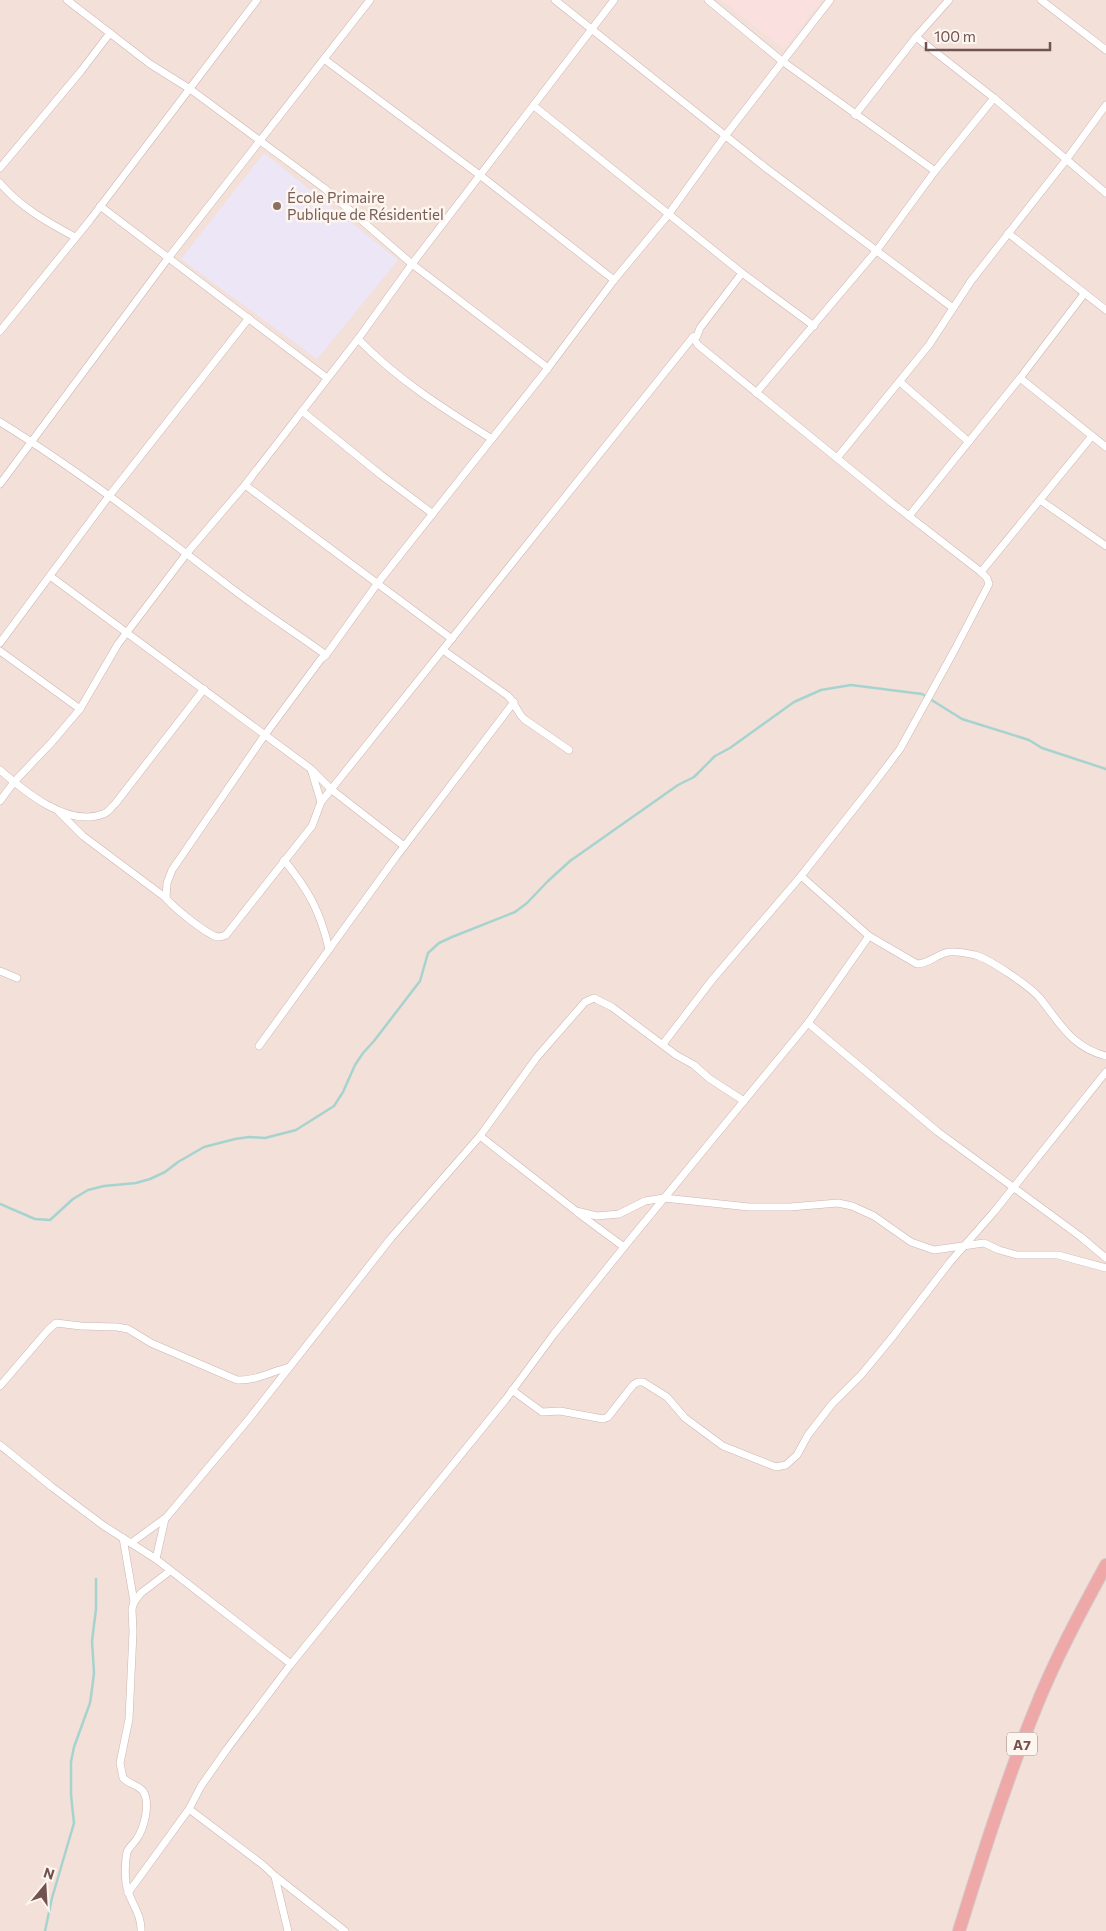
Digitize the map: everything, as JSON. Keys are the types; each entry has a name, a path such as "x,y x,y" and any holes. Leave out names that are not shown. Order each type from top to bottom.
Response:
{"highway":[{"name":"A7","path":"959,1931 996,1812 1034,1710 1072,1628 1106,1565"}],"street":[{"path":"67,0 150,64 190,89 324,188 412,264 548,368"},
{"path":"0,331 100,206 257,0"},
{"path":"0,484 169,257 370,0"},
{"path":"555,0 725,136 953,308"},
{"path":"0,801 14,782 80,709 110,657 187,553 245,485 358,339 412,264 614,0"},
{"path":"708,0 782,62 934,171"},
{"path":"166,898 167,883 172,870 264,736 320,659 326,655 378,584 548,368 614,280 668,215 725,136 830,0"},
{"path":"856,115 916,37 949,0"},
{"path":"1041,0 1106,50"},
{"path":"0,168 81,71 110,33"},
{"path":"916,37 994,98 1106,193"},
{"path":"324,59 481,176 614,280"},
{"path":"756,393 877,250 934,171 994,98"},
{"path":"534,106 668,215 814,326"},
{"path":"837,458 900,382 1008,233 1106,106"},
{"path":"0,183 10,195 32,212 75,237"},
{"path":"100,206 327,378"},
{"path":"1008,233 1106,310"},
{"path":"0,770 14,782 59,811 83,836 166,898 179,911 217,937 226,936 312,826 320,802 332,790 693,338 697,336 700,328 742,273"},
{"path":"909,516 1020,378 1084,294"},
{"path":"0,643 109,496 249,318"},
{"path":"663,1044 712,980 801,876 900,748 988,587 987,578 981,572 702,350 693,338"},
{"path":"358,339 386,367 407,383 492,439"},
{"path":"1020,378 1106,447"},
{"path":"900,382 969,442"},
{"path":"302,410 380,475 433,514"},
{"path":"0,422 109,496 227,585 326,655"},
{"path":"981,572 1092,436"},
{"path":"245,485 452,639"},
{"path":"1040,500 1106,546"},
{"path":"50,576 311,769 332,790 404,846"},
{"path":"443,650 514,702 524,719 569,750"},
{"path":"0,651 80,709"},
{"path":"59,811 85,817 103,814 108,811 204,689"},
{"path":"259,1046 404,846 514,702"},
{"path":"311,769 320,802"},
{"path":"284,860 307,891 322,921 329,949"},
{"path":"801,876 869,936 917,964 952,952 979,956 998,966 1038,996 1064,1031 1083,1047 1096,1054 1106,1056"},
{"path":"128,1893 189,1809 201,1786 227,1749 291,1664 512,1390 624,1247 808,1023 869,936"},
{"path":"0,971 17,978"},
{"path":"131,1543 164,1519 289,1368 391,1238 480,1136 537,1057 589,999 600,1000 612,1007 676,1055 694,1065 710,1079 744,1101"},
{"path":"808,1023 938,1132 1106,1258"},
{"path":"512,1390 540,1411 570,1413 603,1420 608,1417 634,1385 638,1382 643,1382 668,1397 685,1418 724,1446 776,1467 792,1461 797,1456 808,1435 832,1404 867,1368 963,1246 1106,1072"},
{"path":"480,1136 624,1247"},
{"path":"576,1211 597,1216 619,1214 645,1201 664,1198 749,1207 790,1207 838,1203 852,1206 874,1216 906,1240 922,1246 942,1250 984,1243 1017,1255 1058,1255 1106,1268"},
{"path":"0,1386 56,1323 128,1329 151,1343 237,1380 249,1381 289,1368"},
{"path":"0,1445 52,1487 123,1538 156,1559 291,1664"},
{"path":"156,1559 164,1519"},
{"path":"123,1538 134,1602"},
{"path":"141,1931 141,1923 128,1893 126,1883 127,1853 139,1835 146,1808 143,1792 123,1778 120,1763 130,1719 134,1632 132,1609 134,1602 141,1593 170,1571"},
{"path":"189,1809 263,1865 344,1931"},
{"path":"275,1876 288,1931"}],"shaded area":[{"path":"0,0 1106,0 1106,1931 0,1931"},
{"path":"721,0 822,0 784,49"},
{"name":"École Primaire Publique de Résidentiel","path":"264,153 398,260 317,359 181,259"}],"waterway":[{"path":"0,1204 35,1219 50,1220 73,1199 88,1190 150,1179 165,1172 204,1147 235,1139 249,1137 265,1138 296,1130 334,1106 363,1053 420,981 428,953 439,943 515,912 527,903 570,861 678,785 694,777 715,756 730,748 794,702 821,690 851,685 922,694 962,719 1029,740 1042,748 1106,769"},
{"path":"45,1931 52,1898 74,1823 71,1795 71,1762 74,1747 90,1703 92,1689 94,1673 92,1641 96,1609 96,1579"}],"place":[{"name":"École Primaire Publique de Résidentiel","path":"277,206"}]}
